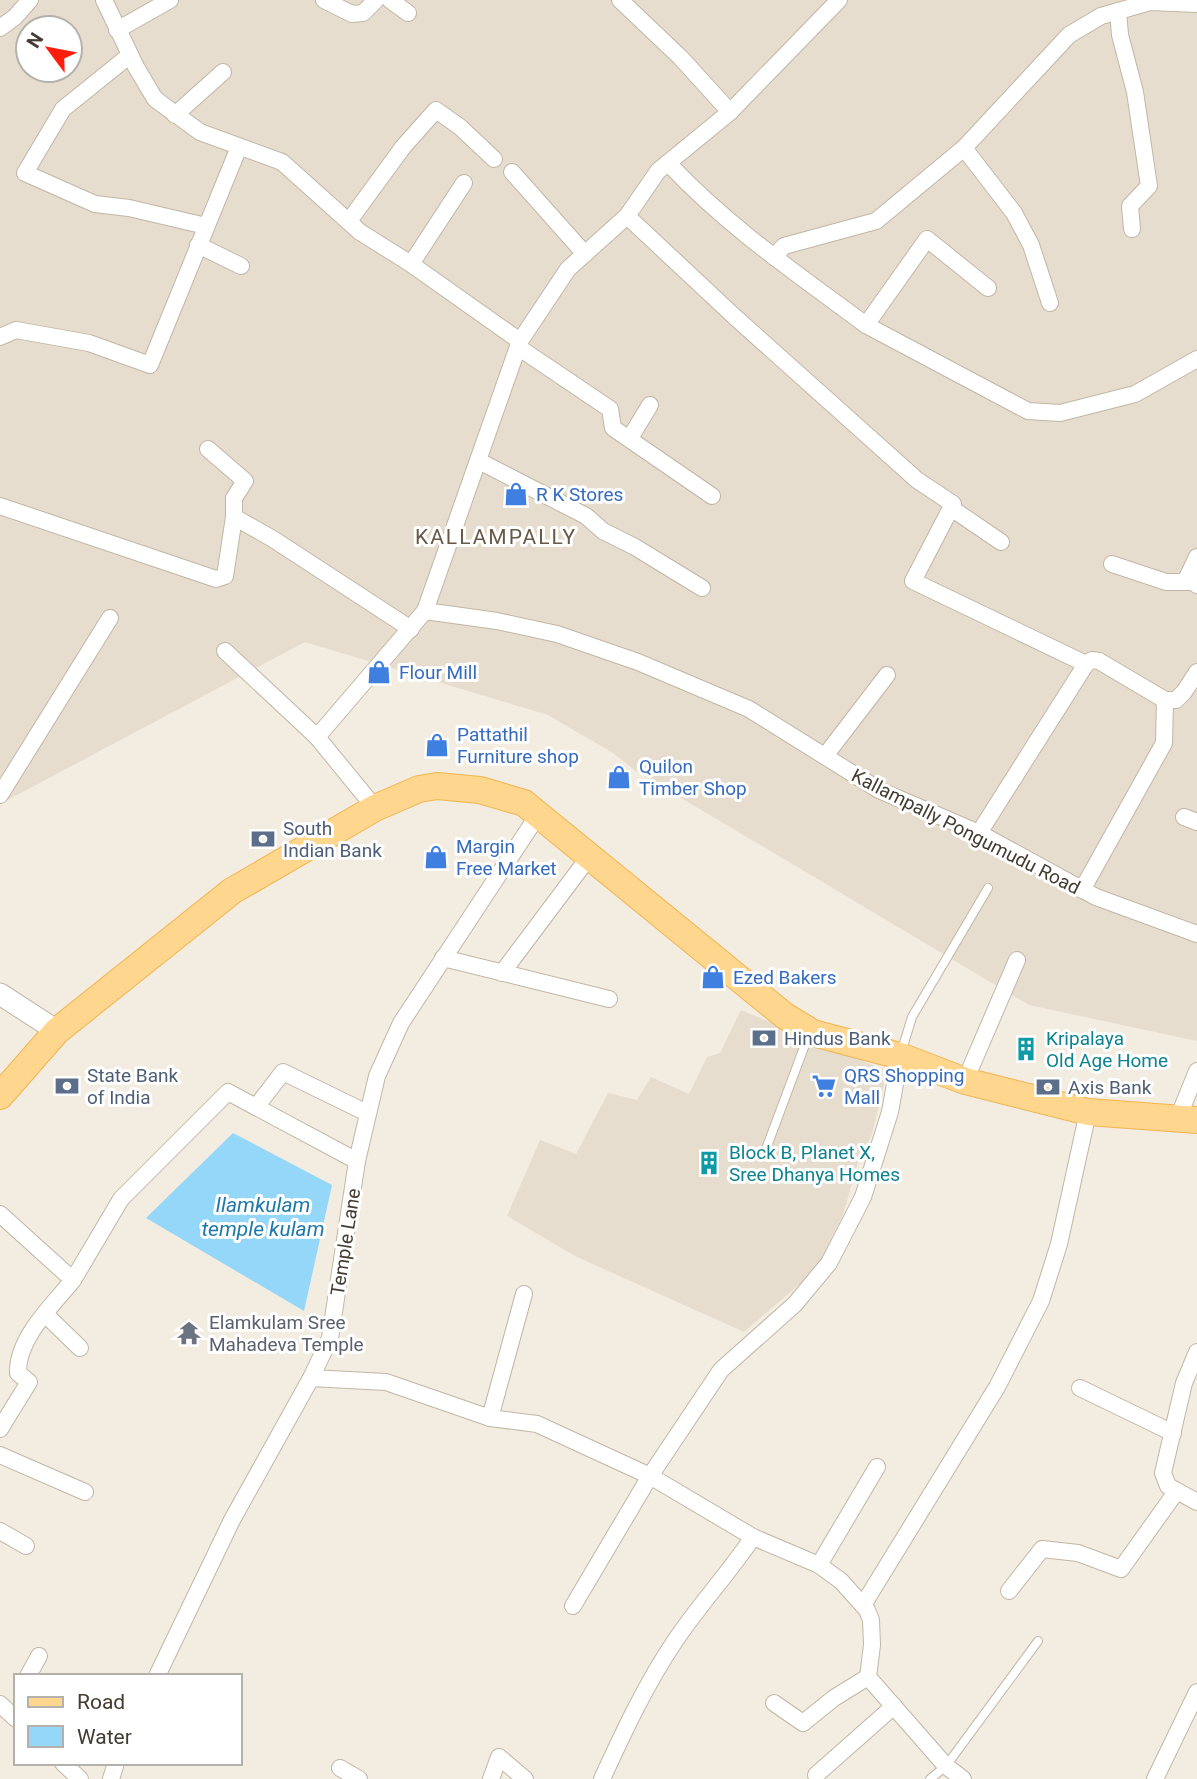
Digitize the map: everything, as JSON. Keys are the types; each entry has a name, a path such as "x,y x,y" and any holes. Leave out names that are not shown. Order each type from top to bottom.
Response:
{"main road":[{"path":"0,1096 57,1031 232,891 375,808 419,789 437,786 480,790 524,803 785,1016 810,1031 900,1056 965,1081 1088,1112 1188,1119"}],"street":[{"path":"0,28 15,17 30,0"},
{"path":"104,0 117,30 155,99 200,132 282,162 360,232 411,264 610,409 613,428 712,496"},
{"path":"117,30 170,0"},
{"path":"324,0 352,14 363,13 376,0"},
{"path":"390,0 408,13"},
{"path":"620,0 681,58 730,112"},
{"path":"317,737 425,611 519,344 568,269 627,216 658,171 730,112 839,0"},
{"path":"774,257 784,246 876,221 964,148 1069,35 1101,16 1150,2 1197,4"},
{"path":"1118,11 1120,35 1135,92 1149,186 1130,206 1132,229"},
{"path":"130,55 63,109 25,173 95,204 129,208 206,226"},
{"path":"175,115 223,72"},
{"path":"349,221 403,147 436,110 460,127 494,159"},
{"path":"0,337 16,330 89,343 150,365 239,147"},
{"path":"964,148 1014,213 1031,245 1050,303"},
{"path":"668,163 720,213 866,325 1028,411 1060,413 1135,394 1197,359"},
{"path":"512,172 585,254"},
{"path":"411,264 464,183"},
{"path":"627,216 907,471 953,504 913,581 1086,664"},
{"path":"866,325 927,239 988,288"},
{"path":"198,245 241,266"},
{"path":"630,438 650,405"},
{"path":"0,506 216,579 225,576 234,517 234,498 245,481 208,449"},
{"path":"479,461 586,516 603,531 635,547 702,588"},
{"path":"951,508 1001,542"},
{"path":"234,517 273,539 411,629"},
{"path":"1112,564 1166,582 1191,583 1197,557"},
{"name":"Kallampally Pongumudu Road","path":"425,611 497,621 557,634 638,662 749,709 878,790 979,833 1096,897 1197,934"},
{"path":"0,795 110,618"},
{"path":"225,652 317,737 375,808"},
{"path":"979,833 1086,664 1092,660 1099,661 1165,700 1176,700 1197,672"},
{"path":"825,756 887,675"},
{"path":"1082,890 1164,743 1165,700"},
{"name":"Temple Lane","path":"158,1674 232,1520 311,1378 330,1338 357,1161 377,1076 401,1023 538,815"},
{"path":"502,973 589,857"},
{"path":"443,958 609,999"},
{"path":"965,1081 1017,960"},
{"path":"0,994 57,1031"},
{"path":"573,1606 650,1476 721,1370 795,1304 829,1263 863,1198 890,1112 900,1056"},
{"path":"1188,1119 1197,1071"},
{"path":"256,1107 283,1072 367,1113"},
{"path":"0,1429 29,1382 18,1373 18,1360 36,1325 73,1280 121,1199 228,1092 357,1161"},
{"path":"863,1605 997,1387 1041,1301 1059,1244 1088,1112"},
{"path":"0,1214 73,1280"},
{"path":"490,1418 524,1294"},
{"path":"45,1314 80,1348"},
{"path":"1197,1352 1184,1383 1163,1472 1168,1486 1197,1502"},
{"path":"311,1378 386,1382 490,1418 537,1424 650,1476 754,1538 819,1565 841,1581 863,1605 871,1620 872,1645 868,1678 946,1766 963,1779"},
{"path":"1080,1388 1173,1433"},
{"path":"0,1455 85,1492"},
{"path":"819,1565 877,1467"},
{"path":"1009,1591 1042,1549 1078,1553 1121,1569 1175,1492"},
{"path":"0,1531 26,1546"},
{"path":"602,1779 634,1711 676,1640 754,1538"},
{"path":"29,1674 39,1656"},
{"path":"774,1703 803,1723 834,1698 868,1678"},
{"path":"1155,1779 1197,1692"},
{"path":"0,1704 14,1717"},
{"path":"816,1775 894,1706"},
{"path":"491,1779 499,1758 525,1779"},
{"path":"65,1765 80,1779"},
{"path":"340,1768 359,1779"}],"lane":[{"path":"900,1056 912,1017 988,888"},
{"path":"763,1157 810,1031"},
{"path":"930,1779 946,1766 1038,1641"}],"shaded area":[{"path":"0,0 1197,0 1197,1041 1029,1005 636,771 613,753 548,715 305,642 0,804"},
{"path":"741,1010 887,1071 872,1134 857,1166 843,1215 816,1270 744,1332 575,1256 507,1216 540,1140 576,1154 608,1093 637,1100 651,1077 689,1094 707,1057 720,1053"}],"water":[{"name":"Ilamkulam temple kulam","path":"233,1133 332,1185 304,1311 146,1218"}],"place":[{"name":"R K Stores","path":"516,494"},
{"name":"Flour Mill","path":"379,672"},
{"name":"Pattathil Furniture shop","path":"437,745"},
{"name":"Quilon Timber Shop","path":"619,777"},
{"name":"South Indian Bank","path":"263,839"},
{"name":"Margin Free Market","path":"436,857"},
{"name":"Ezed Bakers","path":"713,977"},
{"name":"Hindus Bank","path":"764,1038"},
{"name":"Kripalaya Old Age Home","path":"1026,1049"},
{"name":"State Bank of India","path":"67,1086"},
{"name":"QRS Shopping Mall","path":"824,1086"},
{"name":"Axis Bank","path":"1048,1087"},
{"name":"Block B, Planet X, Sree Dhanya Homes","path":"709,1163"},
{"name":"Elamkulam Sree Mahadeva Temple","path":"189,1333"}],"district":[{"name":"KALLAMPALLY","path":"496,537"}]}
